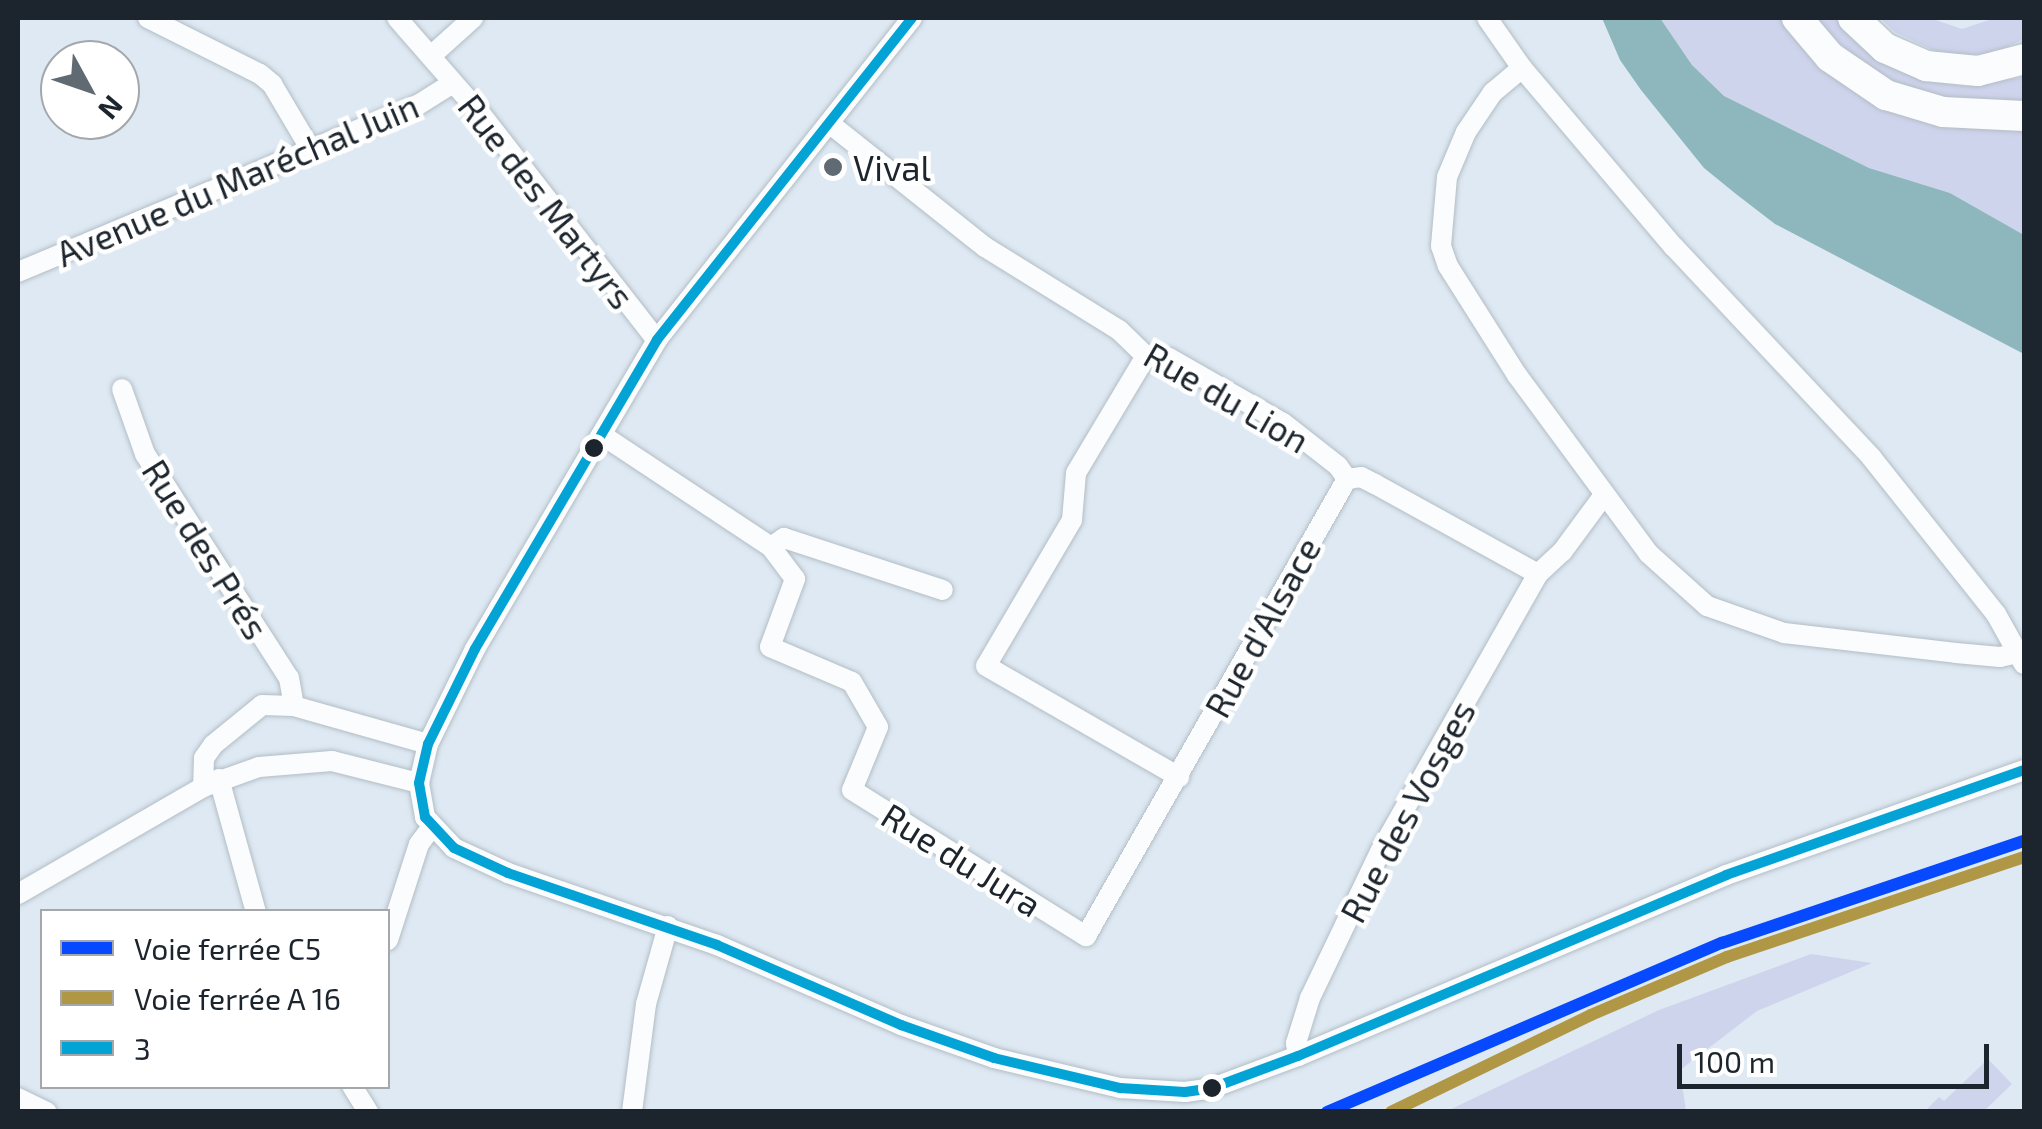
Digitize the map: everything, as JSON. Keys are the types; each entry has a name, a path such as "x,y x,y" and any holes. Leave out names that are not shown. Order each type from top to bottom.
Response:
{"highway":[{"path":"1797,18 1830,58 1886,95 1942,112 2024,116"},
{"path":"1853,18 1886,48 1926,66 1978,71 2024,59"}],"street":[{"path":"148,18 260,74 272,84 311,150"},
{"name":"Rue des Martyrs","path":"397,18 453,82 657,340"},
{"path":"431,56 473,18"},
{"path":"912,18 657,340 476,649 428,744 419,783 420,806 432,827 454,848 508,873 668,926 900,1025 994,1058 1065,1077 1156,1093 1184,1092 1212,1088 1298,1056 1726,874 2024,770"},
{"path":"1487,18 1522,68 1674,247 1871,457 1996,614 2021,659"},
{"path":"1522,68 1493,92 1466,132 1446,177 1442,246 1448,266 1487,330 1648,552 1707,606 1784,633 2021,659"},
{"name":"Avenue du Maréchal Juin","path":"18,272 418,105 453,82"},
{"name":"Rue du Lion","path":"830,123 985,247 1119,330 1146,356 1169,358 1284,423 1338,466 1347,479 1361,477 1376,484 1538,574"},
{"path":"1146,356 1076,473 1072,520 986,666 1179,776"},
{"name":"Rue des Prés","path":"122,389 145,454 289,678 294,706"},
{"path":"602,435 771,547 784,538 943,590"},
{"name":"Rue d'Alsace","path":"1179,776 1347,479"},
{"name":"Rue des Vosges","path":"1298,1056 1296,1043 1310,998 1372,868 1538,574 1604,495"},
{"name":"Rue du Jura","path":"771,547 795,579 770,646 852,682 878,727 852,790 1086,936 1179,776"},
{"path":"255,909 204,758 225,731 262,705 294,706 428,744"},
{"path":"18,894 211,783 259,767 310,760 351,762 419,783"},
{"path":"390,934 419,844 432,827"},
{"path":"632,1112 645,1007 668,926"},
{"path":"354,1089 368,1112"},
{"path":"18,1098 46,1112"}],"shaded area":[{"path":"1602,18 1660,18 1692,65 1724,96 1869,168 1950,193 2024,235 2024,354 1775,224 1736,194 1704,168 1641,90 1620,60"},
{"path":"1660,18 1780,18 1821,68 2024,129 2024,235 1950,193 1869,168 1724,96 1692,65"},
{"path":"1814,18 1840,18 1933,82 1966,86 2024,77 2024,103 1947,100 1889,81 1859,62"},
{"path":"1880,18 1930,18 1962,29 1995,18 2024,18 2024,39 1991,55 1941,54 1895,32"},
{"path":"1811,954 1872,963 1757,1011 1680,1070 1686,1111 1447,1111 1659,1010"},
{"path":"1988,1059 2012,1084 1984,1111 1925,1111 1939,1097 1944,1101"}],"rail line":[{"name":"C5","path":"1327,1112 1722,943 2024,841"}],"transit line":[{"name":"3","path":"912,18 657,340 475,649 428,744 419,783 425,817 454,848 508,873 717,945 901,1025 994,1058 1120,1088 1185,1092 1212,1088 1298,1056 1726,875 2024,770"},
{"path":"1391,1112 1591,1015 1727,957 2024,857"}],"place":[{"name":"Vival","path":"833,167"}]}
